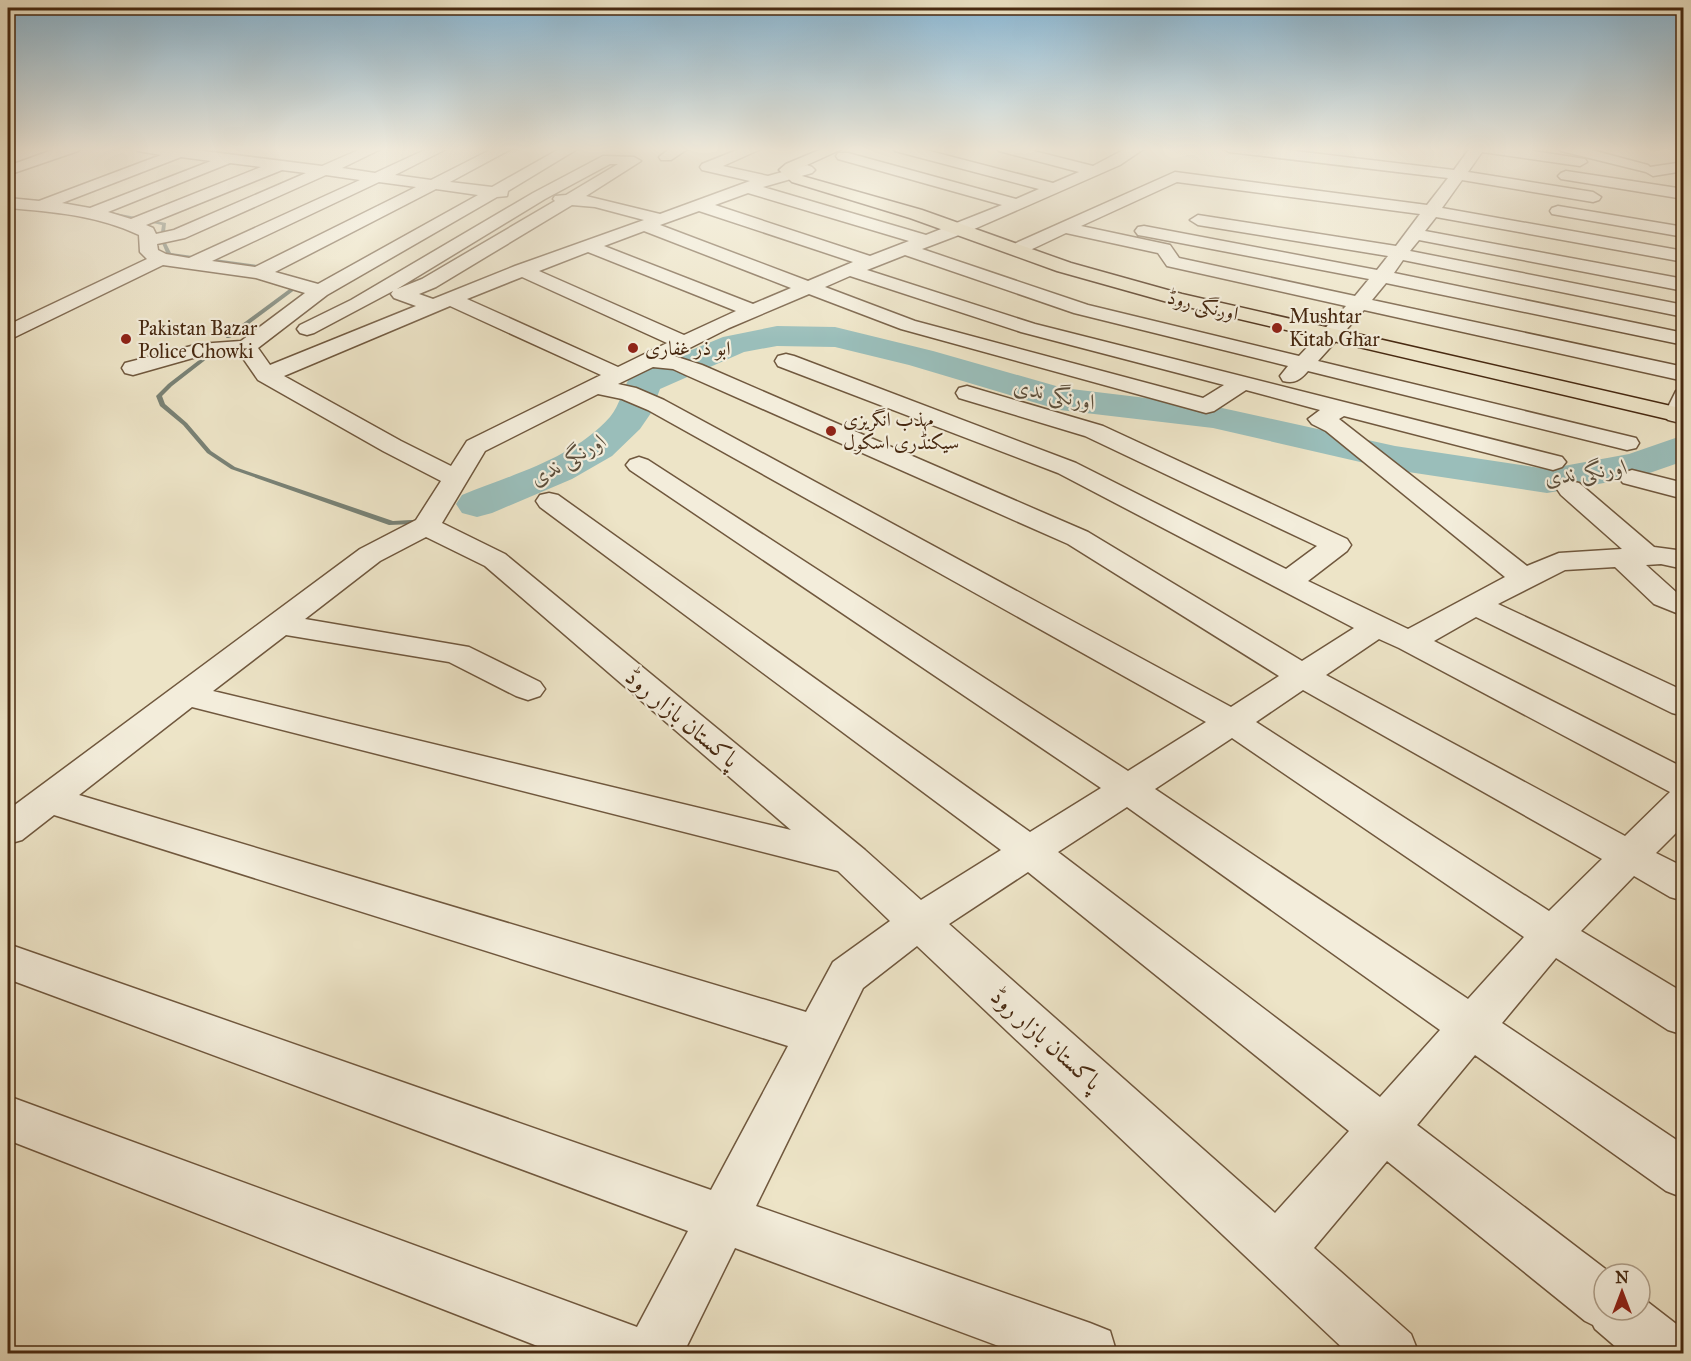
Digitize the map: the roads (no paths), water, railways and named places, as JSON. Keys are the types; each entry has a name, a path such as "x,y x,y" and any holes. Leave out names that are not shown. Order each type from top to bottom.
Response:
{"main road":[{"name":"اورنگی روڈ","path":"908,212 1098,277 1178,299 1681,407"},
{"name":"اورنگی روڈ","path":"920,212 961,229 1022,248 1336,332"}],"street":[{"path":"99,212 142,221 166,212"},
{"path":"148,241 179,234 231,212"},
{"path":"200,260 305,212"},
{"path":"265,270 382,212"},
{"path":"133,368 200,350 246,347 320,291 461,212"},
{"path":"307,329 358,304 513,212"},
{"path":"547,212 429,283 401,294 442,302 623,384 656,405 1232,722 1551,934 1683,1016"},
{"path":"622,212 908,325 1206,406 1242,383"},
{"path":"266,375 522,270 680,212"},
{"path":"718,212 871,262"},
{"path":"826,212 927,241"},
{"path":"8,830 370,555 426,526 476,446 596,387 623,384 650,360 754,311 849,270 961,229 1000,212"},
{"path":"1022,248 1100,212"},
{"path":"1275,391 1336,332 1432,212"},
{"path":"1435,212 1683,256"},
{"path":"1563,212 1683,232"},
{"path":"1184,217 1399,253 1683,311"},
{"path":"1083,219 1381,276 1683,339"},
{"path":"142,221 147,232 149,252 161,258 200,260 265,270 320,291"},
{"path":"1395,226 1683,285"},
{"path":"1065,228 1164,249 1173,262 1683,374"},
{"path":"587,246 754,311"},
{"path":"905,249 1081,309 1627,444"},
{"path":"8,333 161,258"},
{"path":"522,270 685,343"},
{"path":"849,270 1028,328 1275,391 1338,417 1553,462"},
{"path":"246,347 266,375 392,446 456,478"},
{"path":"650,360 686,367 1078,538 1301,675 1683,886"},
{"path":"786,361 1067,468 1376,627 1410,641 1683,784"},
{"path":"967,393 1094,431 1337,545 1288,582"},
{"path":"1338,417 1373,458 1525,579"},
{"path":"639,465 1127,788 1683,1173"},
{"path":"1632,478 1683,491"},
{"path":"1570,489 1634,557 1665,597 1683,607"},
{"path":"549,501 1029,851 1592,1293"},
{"name":"پاکستان بازار روڈ","path":"426,526 495,560 851,860 1391,1353"},
{"path":"1410,641 1559,562 1661,555 1683,560"},
{"path":"1475,605 1683,705"},
{"path":"278,624 458,654 528,689"},
{"path":"653,1353 848,975 919,922 1376,627"},
{"path":"185,695 851,860"},
{"path":"47,799 817,1035"},
{"path":"1278,1250 1385,1129 1551,934 1683,801"},
{"path":"8,961 1090,1351"},
{"path":"8,1118 633,1353"},
{"path":"1629,1322 1669,1353"}],"waterway":[{"path":"104,212 164,224 163,232"},
{"path":"164,244 169,254 257,267 288,277"},
{"path":"228,337 301,283"},
{"name":"اورنگی ندی","path":"477,504 558,470 598,447 627,421 644,383 735,344 777,336 835,337 921,358 1060,399 1213,417 1395,458 1547,481 1638,465 1684,447"},
{"path":"205,358 159,396 162,405 185,424 209,452 233,468 392,523 411,522"}],"place":[{"name":"Mushtar Kitab Ghar","path":"1277,328"},
{"name":"Pakistan Bazar Police Chowki","path":"126,339"},
{"name":"ابو ذر غفاری","path":"633,348"},
{"name":"مہذب انگریزی سیکنڈری اسکول","path":"831,431"}]}
